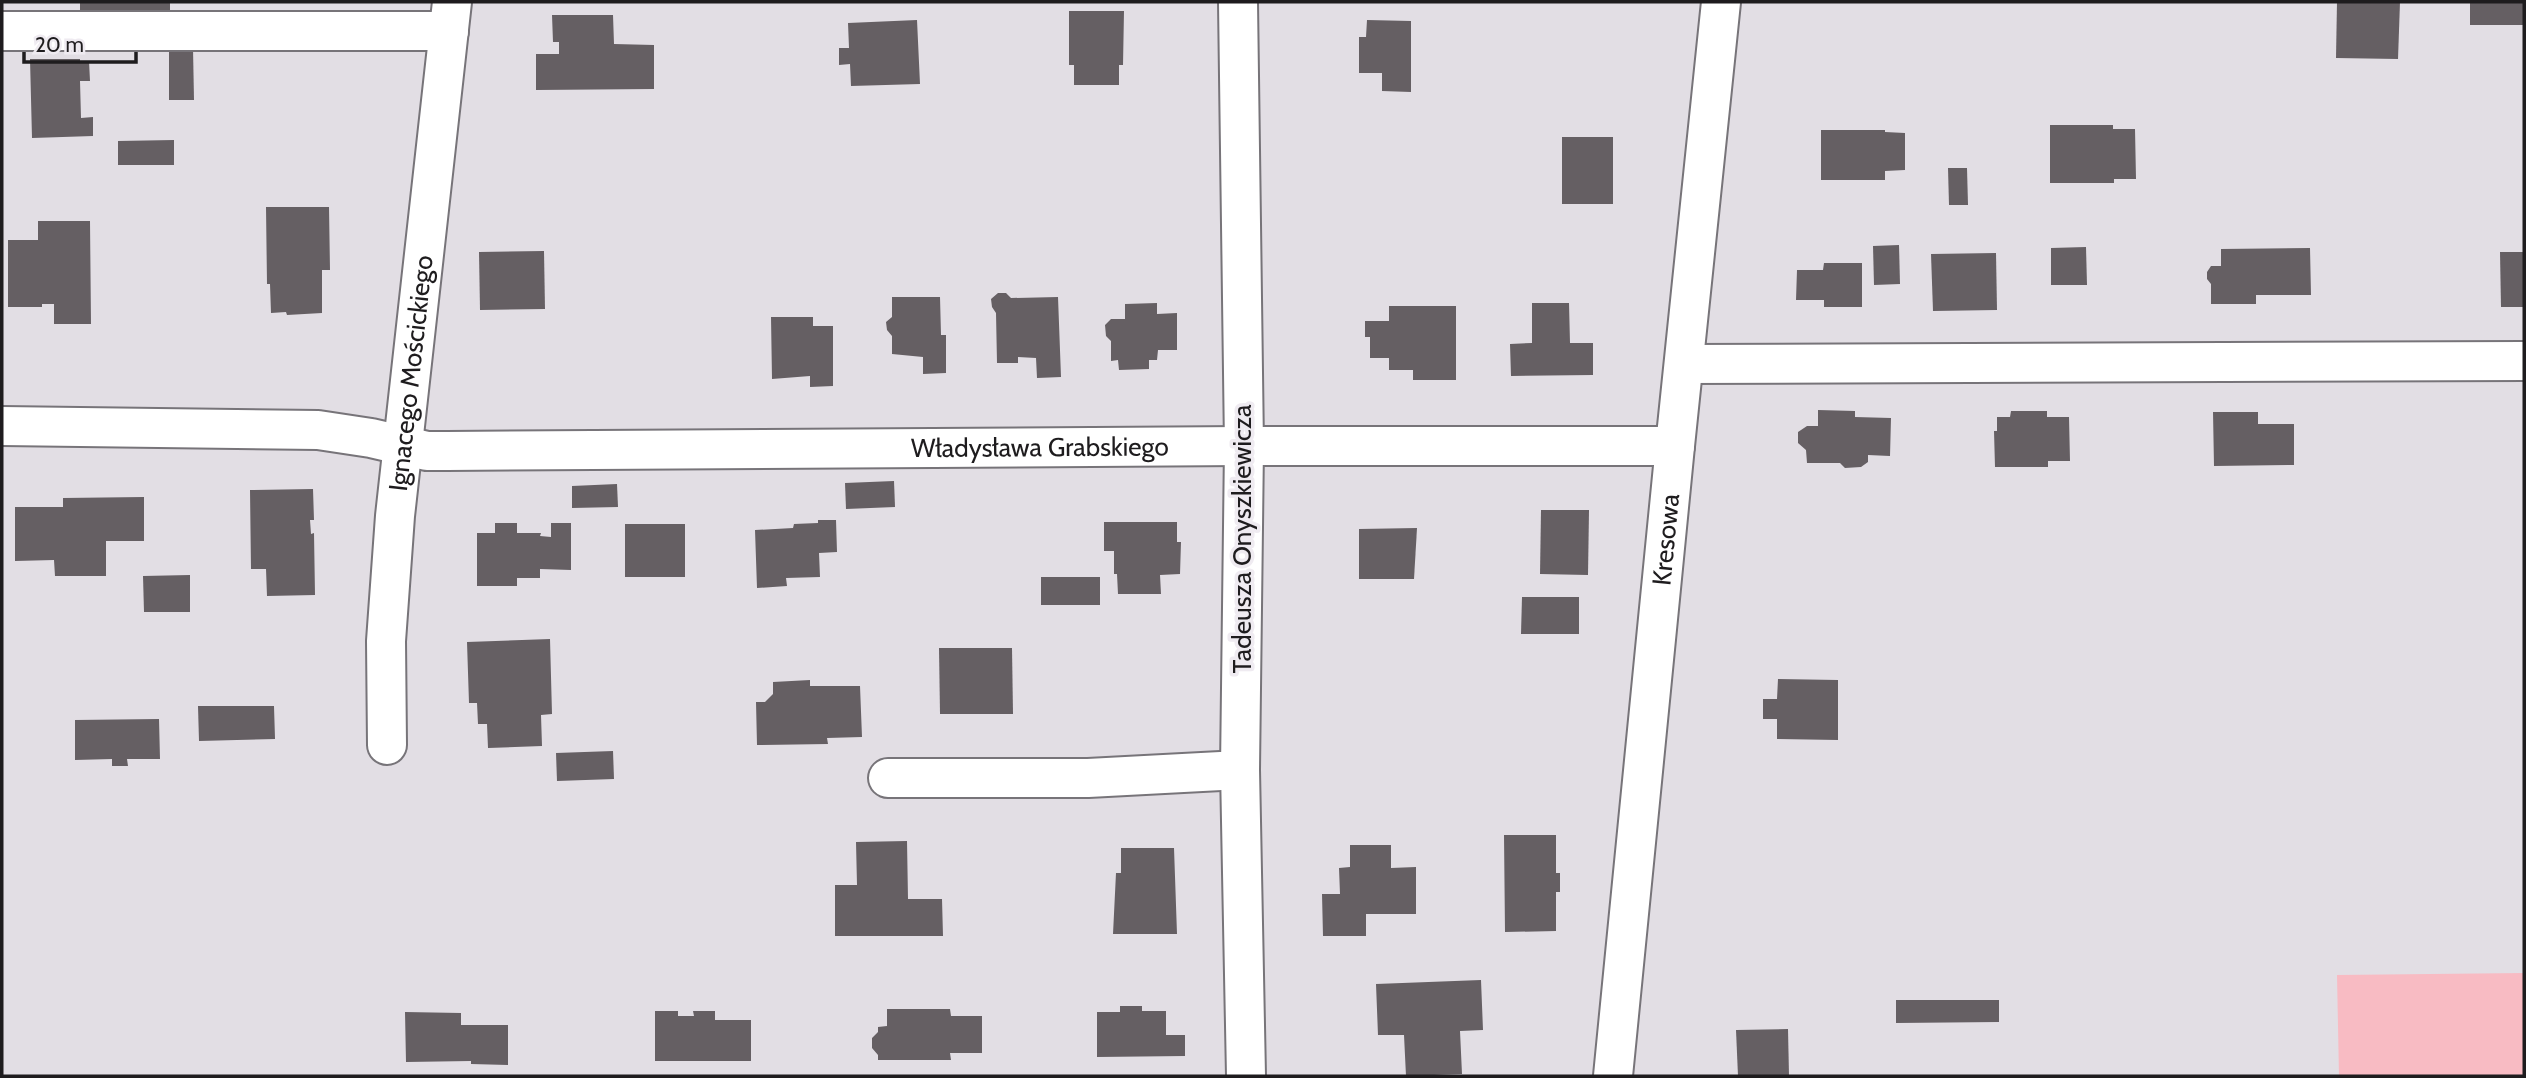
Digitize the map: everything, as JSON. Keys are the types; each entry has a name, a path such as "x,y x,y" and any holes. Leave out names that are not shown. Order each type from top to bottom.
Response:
{"street":[{"name":"Tadeusza Onyszkiewicza","path":"1238,2 1244,446 1240,770 1246,1076"},
{"name":"Kresowa","path":"1614,1076 1721,2"},
{"path":"2,31 451,16"},
{"name":"Ignacego Mościckiego","path":"387,745 386,641 403,446 451,16"},
{"path":"1684,364 2524,361"},
{"name":"Władysława Grabskiego","path":"2,426 318,430 371,438 427,451 1675,446"},
{"path":"888,778 1088,778 1240,770"}],"shaded area":[{"path":"2524,973 2524,1076 2339,1076 2337,975"}],"building":[{"path":"80,2 170,2 170,18 80,20"},
{"path":"2337,2 2400,2 2398,59 2336,58"},
{"path":"2470,2 2524,2 2524,25 2470,25"},
{"path":"1069,11 1124,11 1123,65 1119,65 1119,85 1074,85 1074,65 1069,65"},
{"path":"552,15 613,15 614,44 654,45 654,89 536,90 536,54 559,54 559,42 553,42"},
{"path":"917,20 920,84 851,86 850,64 839,65 839,48 849,48 848,23"},
{"path":"1367,20 1411,21 1411,92 1382,91 1382,73 1359,73 1359,37 1366,37"},
{"path":"169,48 193,48 194,100 169,100"},
{"path":"30,59 89,61 90,81 80,81 81,118 93,117 93,136 32,138"},
{"path":"2050,125 2113,125 2113,129 2135,129 2136,179 2114,179 2114,183 2050,183"},
{"path":"1821,130 1885,130 1905,133 1905,170 1885,171 1885,180 1821,180"},
{"path":"1562,137 1613,137 1613,204 1562,204"},
{"path":"174,140 174,165 118,165 118,141"},
{"path":"1948,168 1967,168 1968,205 1949,205"},
{"path":"266,207 329,207 330,270 322,270 322,313 271,313 270,284 267,284"},
{"path":"38,221 90,221 91,324 54,324 54,304 42,304 42,307 8,307 8,240 38,240"},
{"path":"1899,245 1900,284 1874,285 1873,246"},
{"path":"2086,247 2087,285 2051,285 2051,248"},
{"path":"2310,248 2311,295 2256,295 2256,304 2211,304 2211,284 2207,279 2207,272 2211,266 2221,266 2221,249"},
{"path":"544,251 545,309 480,310 479,252"},
{"path":"2500,252 2524,252 2524,307 2501,307"},
{"path":"1996,253 1997,310 1933,311 1931,254"},
{"path":"1824,263 1862,263 1862,307 1824,307 1824,300 1796,300 1797,270 1823,270"},
{"path":"998,293 1006,293 1011,298 1058,297 1061,377 1037,378 1036,358 1018,357 1018,363 997,363 996,313 991,299"},
{"path":"892,297 940,297 941,335 946,335 946,373 923,374 923,357 892,354 892,336 887,330 886,322 892,317"},
{"path":"1157,303 1157,314 1177,313 1177,350 1158,350 1157,360 1149,360 1149,369 1119,370 1118,360 1111,361 1111,341 1106,336 1105,325 1111,319 1125,319 1125,304"},
{"path":"1532,303 1569,303 1570,343 1593,343 1593,375 1511,376 1510,344 1532,343"},
{"path":"1389,306 1456,306 1456,380 1413,380 1413,370 1389,370 1389,358 1370,358 1370,337 1365,337 1365,321 1389,321"},
{"path":"771,317 813,317 813,326 833,326 833,386 810,387 810,376 772,379"},
{"path":"1818,410 1855,411 1855,417 1891,418 1890,456 1868,455 1868,462 1861,467 1845,468 1840,463 1807,463 1806,450 1798,443 1798,432 1807,426 1818,426"},
{"path":"2011,411 2047,411 2047,417 2069,417 2070,461 2048,461 2048,467 1995,467 1994,431 1997,431 1997,417 2010,417"},
{"path":"2213,412 2258,412 2258,424 2294,424 2294,465 2214,466"},
{"path":"894,481 895,507 846,509 845,483"},
{"path":"617,484 618,507 572,508 572,486"},
{"path":"313,489 314,520 310,520 311,534 314,533 315,595 267,596 266,569 251,569 250,490"},
{"path":"144,497 144,541 106,541 106,576 55,576 54,560 15,561 15,507 63,507 63,498"},
{"path":"1541,510 1589,510 1588,575 1540,574"},
{"path":"818,520 836,520 837,552 819,553 820,577 786,578 787,586 757,588 755,530 793,528 794,524 818,523"},
{"path":"1104,522 1177,522 1177,542 1181,542 1180,574 1160,575 1161,594 1118,594 1117,574 1114,574 1114,551 1104,551"},
{"path":"495,523 517,523 517,533 541,533 540,536 551,537 551,523 571,523 571,570 540,569 540,578 517,578 517,586 477,586 477,533 495,533"},
{"path":"625,524 685,524 685,577 625,577"},
{"path":"1417,528 1414,579 1359,579 1359,529"},
{"path":"190,575 190,612 144,612 143,576"},
{"path":"1041,577 1100,577 1100,605 1041,605"},
{"path":"1522,597 1579,597 1579,634 1521,634"},
{"path":"550,639 552,714 541,715 542,746 488,748 487,724 478,724 477,703 469,703 467,642"},
{"path":"939,648 1012,648 1013,714 940,714"},
{"path":"1778,679 1838,680 1838,740 1777,739 1777,719 1763,719 1763,699 1777,699"},
{"path":"810,680 810,686 860,686 862,737 827,738 828,744 757,745 756,702 765,702 773,694 773,682"},
{"path":"198,706 274,706 275,739 199,741"},
{"path":"159,719 160,759 127,759 128,766 112,766 112,759 75,760 75,720"},
{"path":"613,751 614,779 557,781 556,753"},
{"path":"1504,835 1556,835 1556,873 1560,873 1560,892 1556,892 1556,931 1505,932"},
{"path":"907,841 908,899 942,899 943,936 835,936 835,885 857,885 856,842"},
{"path":"1350,845 1391,845 1391,868 1416,867 1416,914 1366,914 1366,936 1323,936 1322,894 1340,894 1339,868 1350,867"},
{"path":"1121,848 1174,848 1177,934 1113,934 1116,873 1121,873"},
{"path":"1481,980 1483,1030 1460,1031 1462,1074 1406,1076 1404,1035 1378,1035 1376,984"},
{"path":"1896,1000 1999,1000 1999,1022 1896,1023"},
{"path":"1120,1006 1142,1006 1142,1011 1166,1011 1166,1035 1185,1035 1185,1056 1097,1057 1097,1012 1120,1012"},
{"path":"887,1009 950,1009 951,1016 982,1016 982,1053 950,1053 951,1060 878,1060 878,1055 872,1048 872,1038 878,1032 878,1027 887,1026"},
{"path":"655,1011 678,1011 678,1016 694,1016 693,1011 715,1011 715,1020 751,1020 751,1061 655,1061"},
{"path":"405,1012 461,1013 461,1025 508,1025 508,1065 471,1064 471,1061 406,1062"},
{"path":"1788,1029 1789,1076 1738,1076 1736,1030"}]}
